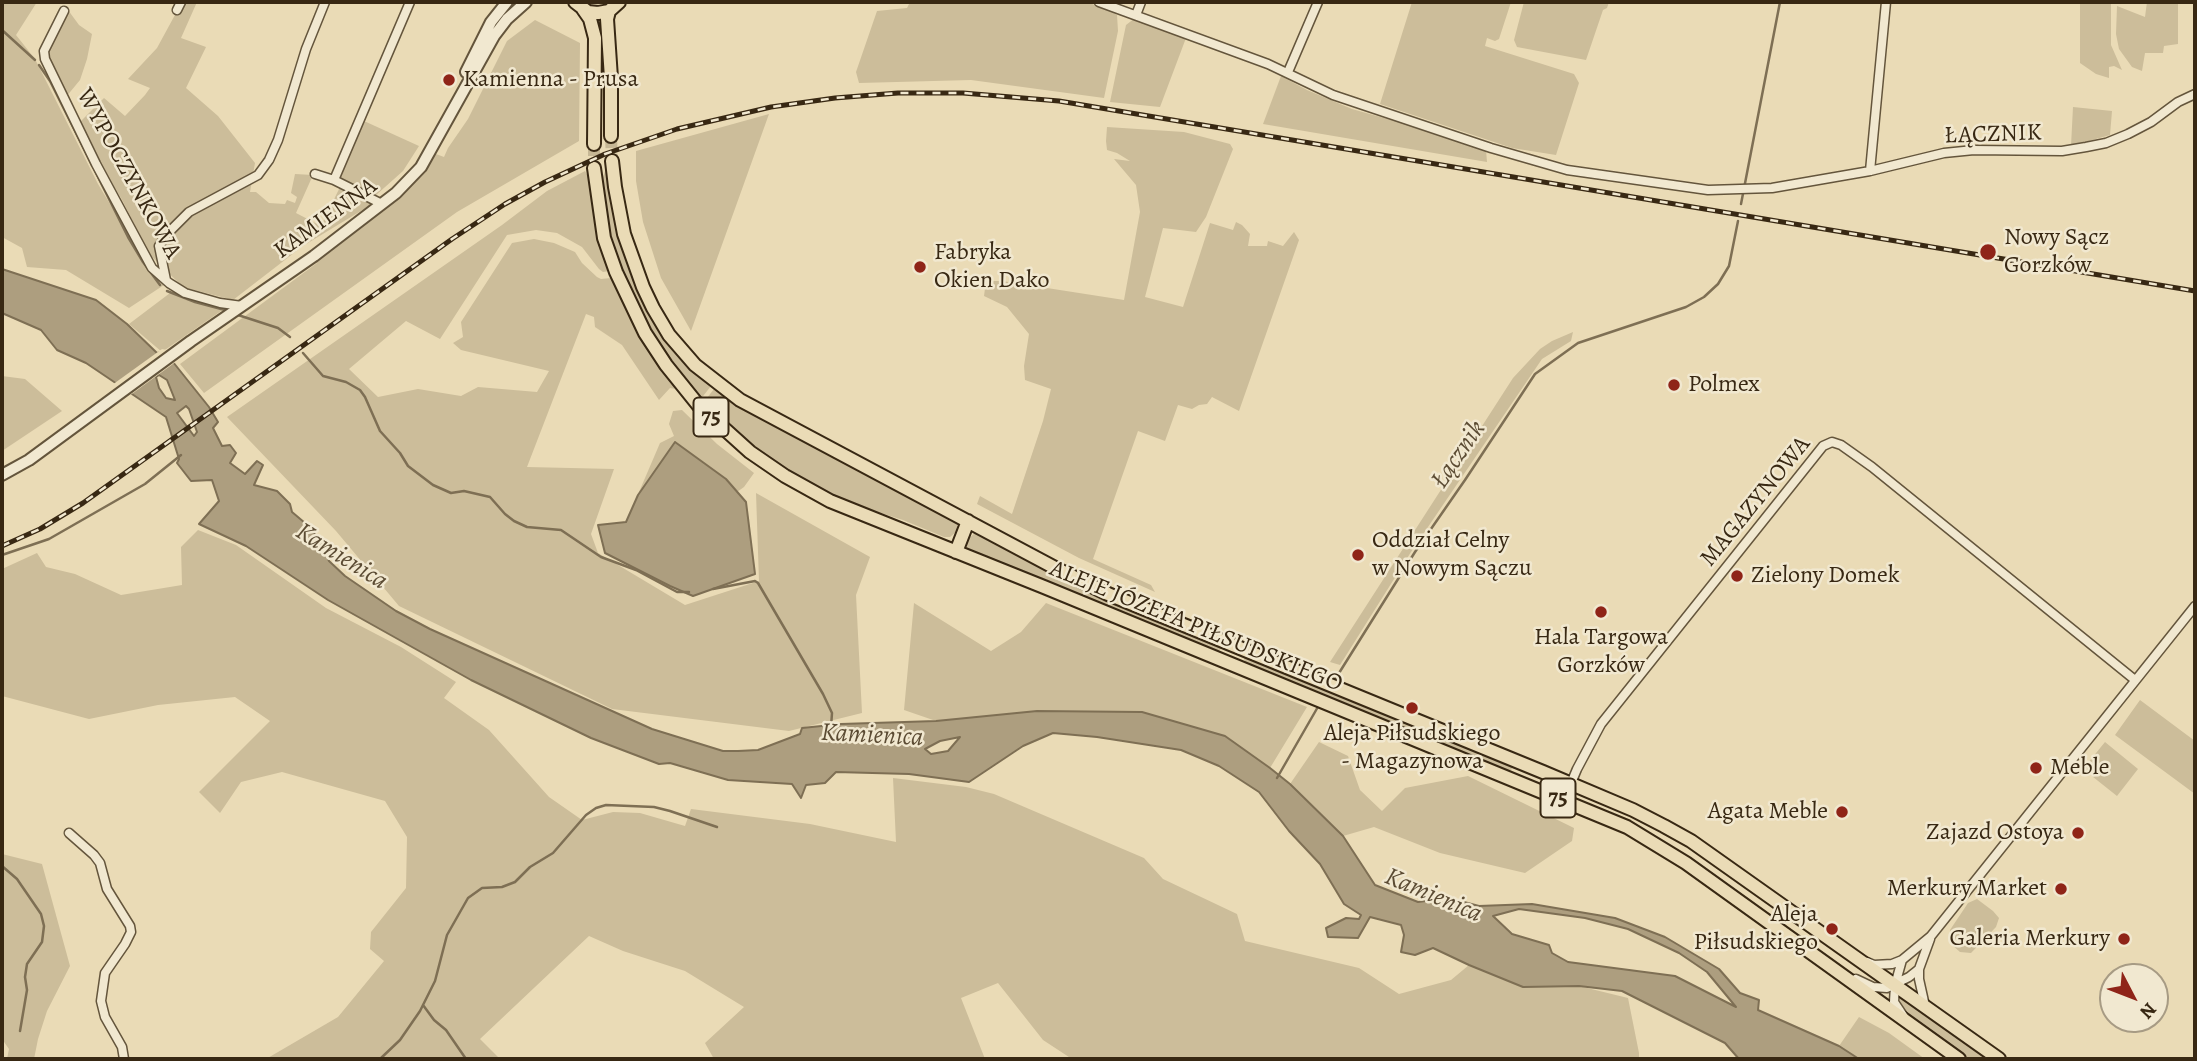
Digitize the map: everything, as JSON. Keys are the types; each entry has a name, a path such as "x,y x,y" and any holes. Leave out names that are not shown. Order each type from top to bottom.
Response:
{"main road":[{"path":"579,6 593,13 614,6"},
{"path":"579,6 590,19 595,38 594,144"},
{"path":"611,136 607,19 614,6"},
{"name":"ALEJE JÓZEFA PIŁSUDSKIEGO","path":"612,161 624,234 643,287 669,335 695,365 740,400 1108,594 1633,810 1692,841 1999,1059"},
{"name":"ALEJE JÓZEFA PIŁSUDSKIEGO","path":"594,168 601,223 616,272 645,333 666,365 699,406 750,452 830,501 1627,827 1686,863 1959,1059"},
{"path":"956,552 968,521"},
{"path":"1516,781 1523,764"},
{"path":"1760,915 1773,899"}],"street":[{"path":"166,280 159,246 167,234 189,212 258,174 269,160 278,140 306,49 325,2"},
{"path":"334,180 410,2"},
{"name":"KAMIENNA","path":"456,104 460,85 480,42 507,2"},
{"name":"KAMIENNA","path":"2,475 29,460 396,194 421,167 494,36 507,19 526,2"},
{"name":"ŁĄCZNIK","path":"1099,2 1288,72 1333,95 1491,148 1567,170 1708,190 1772,188 1870,171 1944,153 1974,150 2062,151 2106,143 2151,122 2195,94"},
{"path":"1136,15 1141,2"},
{"path":"1288,72 1318,2"},
{"path":"1870,171 1886,2"},
{"name":"WYPOCZYNKOWA","path":"64,11 44,51 45,59 96,164 152,268 185,293 242,306"},
{"path":"315,174 334,180 383,204"},
{"name":"MAGAZYNOWA","path":"1564,800 1601,724 1823,446 1832,442 1841,445 1872,467 2135,680"},
{"path":"1906,1020 1895,1002 1895,985 1902,960 1931,936 2195,606"},
{"path":"69,833 100,863 107,889 125,916 131,932 105,973 101,1001 105,1017 122,1047 124,1059"},
{"path":"1925,1006 1919,969 1931,936"},
{"name":"ALEJE JÓZEFA PIŁSUDSKIEGO","path":"1854,957 1874,965 1892,964 1902,960"},
{"path":"1842,974 1873,987 1886,988 1919,969"}],"shaded area":[{"path":"2,2 37,2 16,35 35,59 98,184 149,269 167,283 129,308 66,270 27,267 22,248 2,237"},
{"path":"182,2 197,2 181,38 206,47 186,88 218,116 255,163 250,192 256,192 269,203 285,204 287,200 295,203 297,197 291,193 295,174 313,175 296,213 321,226 341,185 374,203 303,246 233,300 183,287 150,255 79,123 104,98 125,116 145,95 150,88 128,79 157,48"},
{"path":"910,2 1085,2 1106,8 1117,15 1118,31 1104,98 971,80 859,83 856,72 877,11 907,8"},
{"path":"1412,2 1511,2 1499,39 1495,41 1487,38 1485,46 1574,74 1579,83 1556,155 1512,148 1380,104"},
{"path":"1524,2 1609,2 1603,10 1586,60 1517,47 1514,40"},
{"path":"2080,2 2111,2 2111,45 2122,70 2109,67 2109,78 2096,74 2080,63"},
{"path":"2147,2 2178,2 2178,44 2164,46 2163,53 2145,53 2142,71 2132,67 2119,49 2116,34 2117,6 2145,17"},
{"path":"68,10 79,25 92,34 80,80 66,97 50,63 48,51"},
{"path":"1135,18 1186,38 1160,107 1110,102 1126,25"},
{"path":"535,20 580,43 579,141 457,212 204,393 180,364 317,263 315,259 405,192 436,154 444,157 468,119 507,41"},
{"path":"1281,76 1352,109 1486,150 1487,162 1263,124"},
{"path":"2073,107 2112,111 2110,135 2071,146"},
{"path":"769,114 691,331 661,278 643,222 636,181 636,151"},
{"path":"364,121 419,146 403,171 375,196 338,177"},
{"path":"1107,127 1184,132 1230,144 1233,149 1206,217 1196,232 1163,228 1145,297 1183,307 1210,223 1233,230 1236,222 1242,225 1250,234 1248,246 1267,246 1268,241 1283,246 1294,232 1299,240 1239,411 1212,397 1207,404 1192,409 1178,405 1165,441 1138,431 1093,559 1151,585 1155,592 1079,558 977,504 980,496 1012,514 1051,389 1025,380 1024,366 1029,334 1007,307 984,296 986,281 1002,281 1124,300 1140,212 1136,185 1114,159 1130,161 1107,150"},
{"path":"608,163 619,235 628,265 640,292 693,371 711,386 700,400 660,347 631,294 611,242 600,173 603,177"},
{"path":"585,171 589,178 598,240 609,271 603,272 582,247 557,233 536,230 507,235 440,339 406,321 349,369 378,397 418,389 461,396 478,387 537,392 549,371 461,350 453,343 463,337 461,322 512,243 534,239 554,243 575,252 597,277 611,278 636,325 676,389 670,388 659,400 622,345 595,327 594,317 586,314 527,467 614,469 591,534 598,553 685,605 759,581 756,493 870,557 856,595 862,713 789,731 612,709 399,606 336,531 227,417 547,191"},
{"path":"174,290 184,299 224,309 162,352 129,324"},
{"path":"1573,332 1571,341 1542,359 1411,552 1340,665 1330,662 1513,378 1540,349"},
{"path":"2,376 25,379 62,411 2,451"},
{"path":"714,389 956,522 956,532 950,537 944,537 903,520 849,503 777,465 757,451 703,403"},
{"path":"682,410 717,444 754,473 744,487 730,497 689,489 639,492 660,443 674,436 669,424 673,411"},
{"path":"198,530 236,545 326,608 401,647 456,682 444,698 489,730 549,797 582,820 613,812 640,813 685,826 691,809 810,824 896,842 893,778 966,787 994,794 1144,858 1163,879 1237,914 1245,941 1359,968 1399,994 1451,980 1469,965 1523,987 1579,986 1628,998 1639,1059 1072,1059 1043,1040 998,983 961,998 985,1059 714,1059 705,1043 744,1007 685,971 623,951 589,936 480,1039 500,1059 266,1059 338,1017 384,961 370,949 371,932 406,888 407,837 385,801 282,772 241,782 220,813 199,792 270,721 235,697 158,705 89,719 2,696 2,569 37,553 46,567 75,574 121,595 182,585 181,547"},
{"path":"975,533 1224,647 1214,651 971,552 967,548 967,540"},
{"path":"914,603 991,651 1021,632 1046,603 1307,707 1270,768 1224,736 1142,712 1037,711 936,721 904,710"},
{"path":"1243,655 1511,765 1512,769 1507,772 1251,666 1245,662"},
{"path":"2140,700 2195,741 2195,794 2115,735"},
{"path":"1319,742 1348,756 1360,790 1382,811 1405,788 1468,776 1574,828 1572,841 1525,873 1440,853 1374,827 1343,836 1290,784"},
{"path":"2105,742 2138,769 2117,796 2083,769"},
{"path":"2,854 42,864 70,966 47,1011 34,1059 7,1059 9,1049 2,1039"},
{"path":"1977,899 1999,918 1996,927 1971,953 1960,952 1950,943 1950,930 1968,903"},
{"path":"1899,995 1991,1059 1969,1059 1909,1016 1901,1005"},
{"path":"1859,1017 1889,1033 1925,1059 1859,1059 1839,1046"}],"water":[{"name":"Kamienica","path":"2,269 96,300 127,324 157,353 165,352 218,422 213,428 222,446 230,445 236,453 230,463 245,474 257,461 263,465 254,485 277,491 290,504 292,512 319,539 329,561 345,576 396,611 430,629 652,729 723,751 738,751 758,750 800,734 802,728 841,724 936,721 1037,711 1142,712 1225,736 1270,768 1343,836 1375,885 1418,902 1449,898 1479,906 1532,904 1615,918 1665,937 1719,969 1740,993 1759,1000 1758,1010 1839,1046 1859,1059 1739,1059 1725,1043 1622,991 1579,986 1523,987 1433,948 1415,955 1401,952 1404,935 1401,925 1370,917 1358,938 1328,937 1326,928 1346,918 1359,919 1361,915 1344,904 1320,864 1289,831 1259,792 1219,766 1181,750 1053,733 1023,746 969,782 909,774 836,772 825,783 806,785 801,798 792,784 728,780 670,763 659,764 591,738 471,680 328,600 246,546 199,524 219,501 212,480 191,481 177,463 179,459 166,417 86,363 57,350 41,330 2,313","holes":["159,375 167,380 175,400 166,398 156,377","186,406 189,409 197,432 194,436 177,413","960,737 948,751 931,754 925,749 940,741","1519,909 1585,918 1628,929 1679,953 1707,972 1736,1007 1675,976 1568,962 1552,953 1549,945 1512,934 1493,916"]},
{"path":"675,442 726,479 746,502 755,574 693,596 605,553 598,525 626,522 638,495"}],"pier":[{"path":"162,349 168,350 177,361 129,396 112,385"}],"waterway":[{"name":"Łącznik","path":"1741,204 1780,2"},
{"path":"2,30 35,60"},
{"path":"39,65 50,81 128,237 160,285"},
{"name":"Łącznik","path":"1334,681 1415,552 1535,374 1578,343 1686,307 1704,297 1718,284 1729,266 1738,221"},
{"path":"167,291 225,310"},
{"path":"238,315 278,328 290,337"},
{"path":"303,353 323,376 346,382 360,390 380,431 408,466 433,485 451,493 464,491 490,497 514,521 527,527 561,530 601,557 636,570 677,592 689,592"},
{"path":"2,555 49,539 145,484 181,455"},
{"name":"Kamienica","path":"713,589 755,581 758,583 823,694 832,713 831,727"},
{"name":"Łącznik","path":"1277,778 1319,705"},
{"path":"380,1059 400,1040 420,1011 435,981 447,935 468,898 482,888 502,887 515,882 530,867 553,853 586,815 596,808 606,805 654,807 717,827"},
{"path":"2,866 17,879 41,914 44,926 42,942 27,964 27,990 20,1031"},
{"path":"423,1005 446,1030 466,1059"}],"tunnel":[{"path":"611,136 612,161"},
{"path":"594,144 594,168"}],"railway":[{"path":"2,546 40,529 83,503 452,239 505,204 545,182 605,154 677,129 771,107 835,98 898,93 963,93 1059,101 2195,291"}],"place":[{"name":"Kamienna - Prusa","path":"449,80"},
{"name":"Nowy Sącz Gorzków","path":"1988,252"},
{"name":"Fabryka Okien Dako","path":"920,267"},
{"name":"Polmex","path":"1674,385"},
{"name":"Oddział Celny w Nowym Sączu","path":"1358,555"},
{"name":"Zielony Domek","path":"1737,576"},
{"name":"Hala Targowa Gorzków","path":"1601,612"},
{"name":"Aleja Piłsudskiego - Magazynowa","path":"1412,708"},
{"name":"Meble","path":"2036,768"},
{"name":"Agata Meble","path":"1842,812"},
{"name":"Zajazd Ostoya","path":"2078,833"},
{"name":"Merkury Market","path":"2061,889"},
{"name":"Aleja Piłsudskiego","path":"1832,929"},
{"name":"Galeria Merkury","path":"2124,939"}]}
